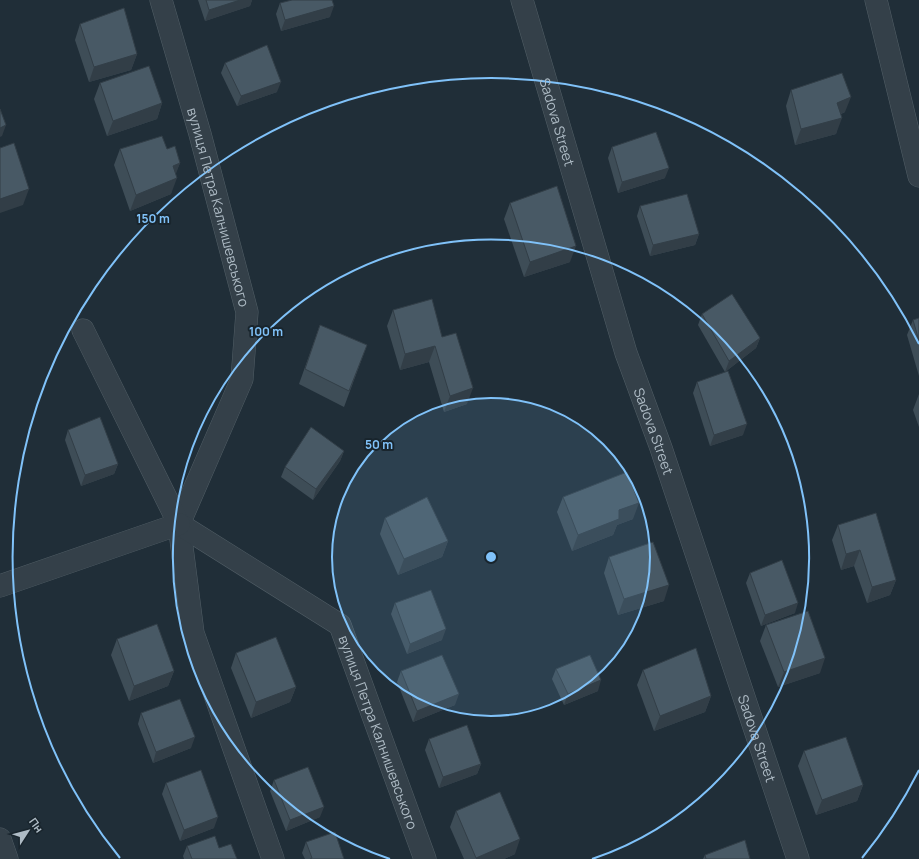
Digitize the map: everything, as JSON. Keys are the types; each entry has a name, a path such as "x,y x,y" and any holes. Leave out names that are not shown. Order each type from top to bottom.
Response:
{"street":[{"name":"вулиця Петра Калнишевського","path":"162,0 200,134 246,312 242,379 179,524 340,625 425,859"},
{"name":"Sadova Street","path":"522,0 626,353 661,448 798,859"},
{"path":"876,0 919,176"},
{"path":"83,330 179,524 193,633 273,859"},
{"path":"0,586 179,524"},
{"path":"0,838 7,859"}],"building":[{"path":"206,0 240,0 209,10"},
{"path":"292,0 332,0 334,6 285,20 280,3"},
{"path":"124,8 137,54 94,67 80,24"},
{"path":"267,45 281,82 241,96 225,63"},
{"path":"149,66 162,103 113,121 100,83"},
{"path":"842,73 851,97 837,103 842,118 801,129 791,90"},
{"path":"0,109 6,125 0,128"},
{"path":"656,132 669,168 622,182 612,147"},
{"path":"162,136 167,149 175,146 180,163 173,166 177,178 136,195 120,149"},
{"path":"14,143 29,189 0,199 0,148"},
{"path":"557,186 576,246 530,262 510,203"},
{"path":"687,194 699,234 653,245 640,206"},
{"path":"732,294 760,338 729,361 702,314"},
{"path":"432,299 442,337 456,333 473,388 450,396 435,346 405,354 393,310"},
{"path":"919,318 919,341 913,320"},
{"path":"320,325 367,345 349,391 305,369"},
{"path":"728,371 747,424 714,435 697,382"},
{"path":"100,417 118,464 85,475 68,430"},
{"path":"311,427 344,451 316,489 285,467"},
{"path":"627,472 639,503 619,510 619,519 578,535 563,497"},
{"path":"427,497 448,541 404,559 385,518"},
{"path":"876,513 896,580 872,587 860,550 846,554 838,525"},
{"path":"653,542 669,585 624,599 609,557"},
{"path":"782,560 798,603 765,615 750,573"},
{"path":"431,590 446,629 410,644 395,603"},
{"path":"808,611 825,658 784,672 766,625"},
{"path":"157,624 174,671 134,686 117,639"},
{"path":"276,637 296,687 256,702 236,653"},
{"path":"696,648 711,696 660,716 643,670"},
{"path":"442,655 459,694 417,711 401,671"},
{"path":"590,655 601,680 568,694 556,669"},
{"path":"180,699 195,737 156,752 141,713"},
{"path":"467,725 481,764 443,777 429,739"},
{"path":"846,737 863,785 822,800 804,751"},
{"path":"308,767 324,807 290,820 274,780"},
{"path":"201,770 218,817 184,830 166,783"},
{"path":"500,792 520,839 476,858 456,811"},
{"path":"335,832 344,859 310,859 312,858 306,842"},
{"path":"215,836 219,848 231,844 237,859 192,859 187,846"},
{"path":"745,840 750,859 706,859 705,855"}]}
